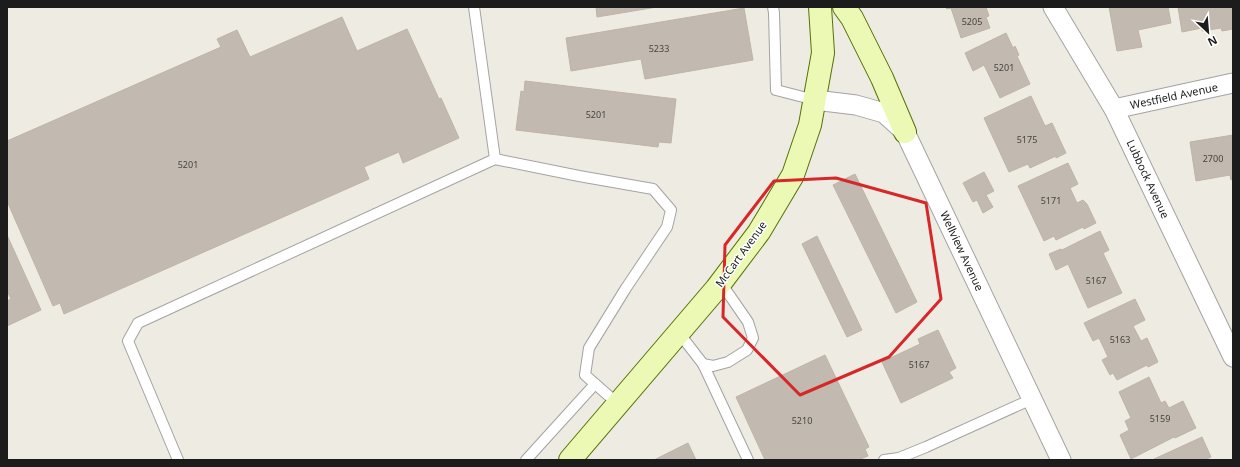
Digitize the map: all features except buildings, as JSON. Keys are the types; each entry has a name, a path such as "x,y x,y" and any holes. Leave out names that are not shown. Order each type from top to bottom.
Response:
{"main road":[{"name":"McCart Avenue","path":"570,460 721,283 759,232 793,175 810,125 824,53 820,7"},
{"path":"844,7 852,18 882,78 905,132"}],"street":[{"name":"Lubbock Avenue","path":"1053,7 1114,109 1233,357"},
{"name":"Westfield Avenue","path":"1114,109 1233,83"},
{"name":"Wellview Avenue","path":"815,100 856,105 884,113 905,132 1061,460"}],"lane":[{"path":"474,7 495,160"},
{"path":"773,7 776,90 815,100"},
{"path":"178,460 128,341 138,323 495,160 653,189 671,210 668,227 626,288 589,348 585,375 618,404"},
{"path":"703,364 713,366 728,362 746,350 752,338 748,322 721,283"},
{"path":"679,333 703,364 748,460"},
{"path":"526,460 595,384"},
{"path":"884,460 899,458 926,447 1032,399"}],"highlighted area":[{"path":"836,178 926,203 941,299 889,357 800,395 723,317 725,245 774,181"}]}
